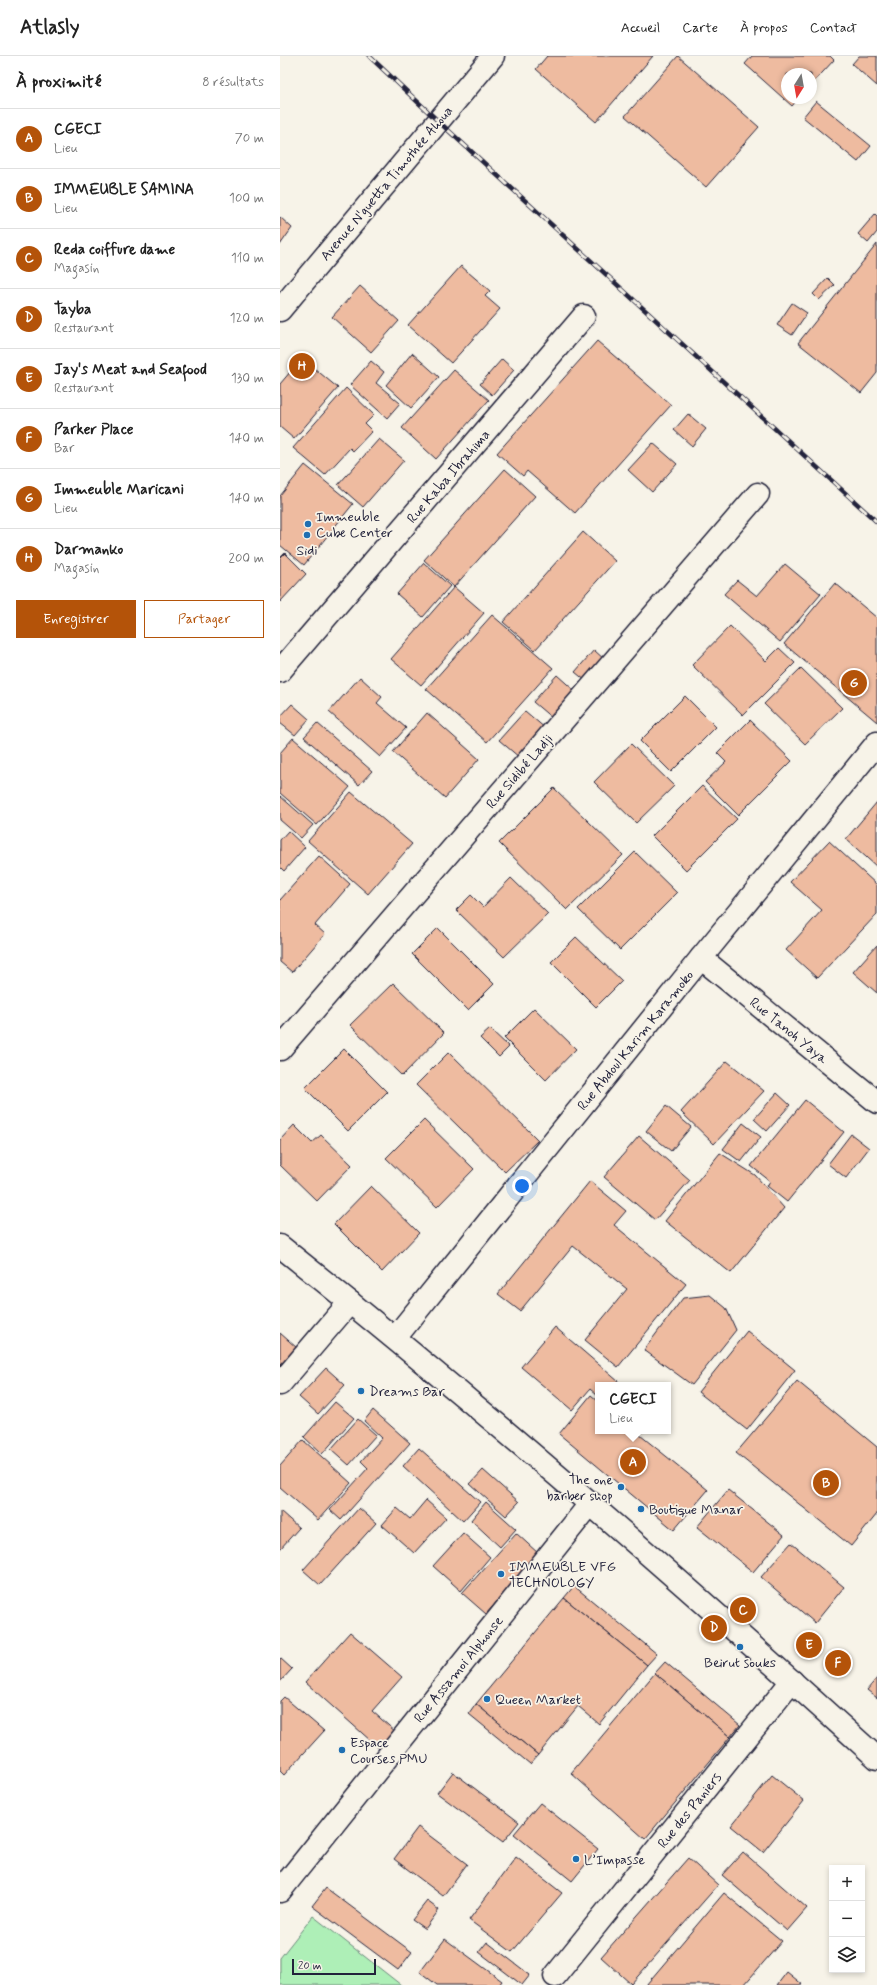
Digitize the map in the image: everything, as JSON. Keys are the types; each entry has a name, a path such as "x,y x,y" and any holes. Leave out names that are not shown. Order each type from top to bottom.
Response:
{"street":[{"name":"Avenue N'guetta Timothée Ahoua","path":"280,310 493,56"},
{"name":"Rue Kaba Ibrahima","path":"280,671 584,316"},
{"name":"Rue Sidibé Ladji","path":"280,1049 758,494"},
{"name":"Rue Abdoul Karim Karamoko","path":"395,1338 701,958 877,743"},
{"name":"Rue Tanoh Yaya","path":"701,958 877,1102"},
{"path":"280,1246 395,1338 591,1503 877,1758"},
{"path":"280,1384 350,1302"},
{"name":"Rue Assamoi Alphonse","path":"280,1891 591,1503"},
{"name":"Rue des Paniers","path":"556,1976 792,1681"}],"green space":[{"path":"313,1916 401,1985 280,1985 280,1958"}],"building":[{"path":"547,56 653,56 596,122 536,69"},
{"path":"678,56 759,127 706,187 625,116"},
{"path":"752,56 830,56 834,60 817,78 817,68 781,68 781,96 745,64"},
{"path":"859,56 877,56 877,86 852,64"},
{"path":"817,102 871,146 858,162 803,117 814,104 817,104"},
{"path":"875,214 877,216 877,232 868,243 858,234"},
{"path":"280,217 292,228 280,245"},
{"path":"877,244 877,373 861,393 798,343"},
{"path":"461,266 490,291 485,296 500,309 451,363 408,325"},
{"path":"828,278 835,285 819,300 813,294"},
{"path":"360,286 399,321 371,352 332,317"},
{"path":"792,303 807,313 792,335 777,325"},
{"path":"597,341 671,405 575,513 527,471 523,476 497,453"},
{"path":"412,353 439,377 411,408 386,385"},
{"path":"302,358 338,388 294,439 280,427 280,384"},
{"path":"502,359 514,370 492,395 480,384"},
{"path":"371,361 384,372 376,383 400,403 387,418 350,385"},
{"path":"454,370 489,400 436,459 402,428"},
{"path":"346,388 374,415 365,424 372,431 353,451 350,448 325,475 293,448"},
{"path":"688,414 706,429 692,446 674,430"},
{"path":"379,439 404,460 363,507 338,485"},
{"path":"653,443 677,464 652,492 628,470"},
{"name":"Immeuble Cube Center","path":"305,465 353,504 304,565 280,545 280,496"},
{"path":"505,469 535,496 454,587 424,560"},
{"path":"583,532 615,561 535,650 503,622"},
{"path":"285,553 306,574 280,602 280,558"},
{"path":"424,563 450,586 423,617 397,594"},
{"path":"785,564 821,594 780,642 724,594 737,580 757,596"},
{"path":"835,583 877,618 877,722 784,644"},
{"path":"454,587 484,613 421,685 391,659"},
{"path":"492,615 553,668 487,742 426,689"},
{"path":"730,626 766,661 779,648 795,663 743,715 692,665"},
{"path":"594,650 605,660 586,681 575,672"},
{"path":"801,668 842,708 805,744 764,704"},
{"path":"557,675 576,692 553,719 533,702"},
{"path":"360,677 382,697 377,703 406,728 380,757 329,712"},
{"path":"685,696 716,727 671,772 640,741"},
{"path":"292,704 309,719 295,735 280,723 280,717"},
{"path":"525,711 546,729 520,758 499,740"},
{"path":"427,713 479,759 445,798 393,752"},
{"path":"750,720 792,761 738,815 705,782 726,762 717,753"},
{"path":"317,723 372,771 359,785 304,737"},
{"path":"293,738 350,787 317,825 280,793 280,753"},
{"path":"631,744 674,786 636,823 594,782"},
{"path":"702,786 737,819 686,870 652,836"},
{"path":"554,788 623,855 567,910 499,843"},
{"path":"351,792 412,844 368,894 308,841"},
{"path":"280,796 313,825 301,838 280,820"},
{"path":"877,802 877,867 846,839"},
{"path":"288,831 305,847 284,871 280,867 280,840"},
{"path":"829,841 877,885 877,914 817,978 786,950 822,910 790,882"},
{"path":"635,852 677,893 620,950 578,909"},
{"path":"319,856 350,884 315,925 325,934 292,972 280,962 280,900"},
{"path":"511,878 548,914 504,957 456,910 471,895 483,907"},
{"path":"438,928 494,984 468,1010 412,954"},
{"path":"576,937 622,981 596,1007 551,962"},
{"path":"877,945 877,993 853,972"},
{"path":"393,983 444,1033 402,1076 350,1025"},
{"path":"534,1008 576,1049 546,1080 504,1038"},
{"path":"490,1029 509,1047 499,1057 480,1038"},
{"path":"344,1049 387,1092 348,1131 305,1088"},
{"path":"449,1052 538,1140 505,1172 416,1085"},
{"path":"727,1061 764,1091 714,1144 681,1112"},
{"path":"777,1093 790,1105 767,1131 754,1119"},
{"path":"805,1100 844,1132 787,1202 767,1186 770,1181 751,1166"},
{"path":"666,1106 691,1127 671,1151 646,1131"},
{"path":"424,1120 474,1169 437,1207 386,1158"},
{"path":"743,1123 761,1137 741,1162 723,1149"},
{"path":"294,1125 312,1143 321,1135 352,1165 317,1201 280,1165 280,1140"},
{"path":"851,1134 869,1148 846,1178 828,1164"},
{"path":"639,1136 690,1180 655,1220 604,1177"},
{"path":"720,1153 755,1175 784,1208 731,1273 665,1221"},
{"path":"590,1181 626,1211 614,1225 686,1284 618,1367 585,1340 627,1289 573,1246 520,1311 498,1294"},
{"path":"371,1186 419,1233 382,1272 334,1224"},
{"path":"710,1295 726,1308 736,1330 692,1385 644,1350 683,1298"},
{"path":"555,1327 619,1382 595,1382 595,1393 590,1389 572,1410 521,1367"},
{"path":"747,1331 795,1370 747,1430 698,1392"},
{"path":"280,1333 297,1348 280,1367"},
{"path":"326,1368 345,1385 318,1414 299,1397"},
{"path":"797,1381 877,1447 877,1514 851,1546 736,1453"},
{"path":"591,1395 595,1398 595,1434 639,1434 708,1490 674,1530 559,1434"},
{"path":"335,1402 354,1418 322,1454 304,1437"},
{"path":"373,1410 410,1443 341,1520 330,1510 368,1468 361,1461 382,1438 364,1421"},
{"path":"358,1419 376,1435 349,1465 331,1449"},
{"path":"303,1440 351,1483 318,1520 280,1487 280,1466"},
{"path":"419,1448 480,1502 463,1521 403,1466"},
{"path":"483,1470 519,1502 506,1516 470,1484"},
{"path":"728,1490 784,1535 753,1572 697,1527"},
{"path":"426,1500 446,1518 414,1553 382,1525 397,1508 410,1519"},
{"path":"486,1502 516,1529 500,1547 471,1520"},
{"path":"359,1508 376,1523 320,1585 303,1570"},
{"path":"280,1511 299,1528 280,1549"},
{"path":"463,1533 490,1557 461,1591 433,1566"},
{"name":"IMMEUBLE VFG TECHNOLOGY","path":"516,1533 539,1554 486,1614 462,1593"},
{"path":"791,1543 844,1587 815,1623 761,1577"},
{"path":"574,1586 657,1654 647,1665 564,1598"},
{"path":"564,1598 647,1665 599,1724 578,1706 538,1755 476,1704"},
{"path":"350,1632 402,1677 372,1711 397,1733 381,1750 305,1682"},
{"path":"280,1658 292,1669 280,1682"},
{"path":"665,1662 740,1725 730,1737 655,1673"},
{"path":"655,1673 730,1737 645,1839 571,1773"},
{"path":"877,1678 877,1698 867,1690"},
{"path":"284,1697 324,1731 284,1775 280,1771 280,1701"},
{"path":"476,1704 538,1755 530,1764 469,1714"},
{"path":"453,1772 519,1822 503,1842 437,1793"},
{"path":"772,1775 804,1801 763,1852 731,1826"},
{"path":"540,1803 598,1849 572,1881 514,1834"},
{"path":"418,1827 467,1864 443,1896 394,1859"},
{"path":"743,1852 807,1908 787,1931 722,1875"},
{"path":"516,1857 562,1893 512,1952 469,1920"},
{"path":"688,1858 718,1885 631,1984 601,1957"},
{"path":"326,1888 412,1952 398,1970 312,1906"},
{"path":"724,1893 782,1941 744,1985 646,1985"},
{"path":"427,1901 439,1910 425,1929 412,1920"},
{"path":"445,1939 502,1981 499,1985 437,1985 420,1972"},
{"path":"487,1942 530,1975 522,1985 479,1952"},
{"path":"787,1972 803,1985 777,1985"}],"railway":[{"path":"369,56 438,121 877,522"}],"place":[{"name":"Darmanko","path":"302,366"},
{"name":"Immeuble Cube Center","path":"308,524"},
{"name":"Sidi","path":"307,535"},
{"name":"Immeuble Maricani","path":"854,683"},
{"name":"Dreams Bar","path":"361,1391"},
{"name":"CGECI","path":"633,1462"},
{"name":"IMMEUBLE SAMINA","path":"826,1483"},
{"name":"The one barber shop","path":"621,1487"},
{"name":"Boutique Manar","path":"641,1509"},
{"name":"IMMEUBLE VFG TECHNOLOGY","path":"501,1574"},
{"name":"Reda coiffure dame","path":"743,1610"},
{"name":"Tayba","path":"714,1628"},
{"name":"Jay's Meat and Seafood","path":"809,1645"},
{"name":"Beirut souks","path":"740,1647"},
{"name":"Parker Place","path":"838,1663"},
{"name":"Queen Market","path":"487,1699"},
{"name":"Espace Courses PMU","path":"342,1750"},
{"name":"L’Impasse","path":"576,1859"}]}
